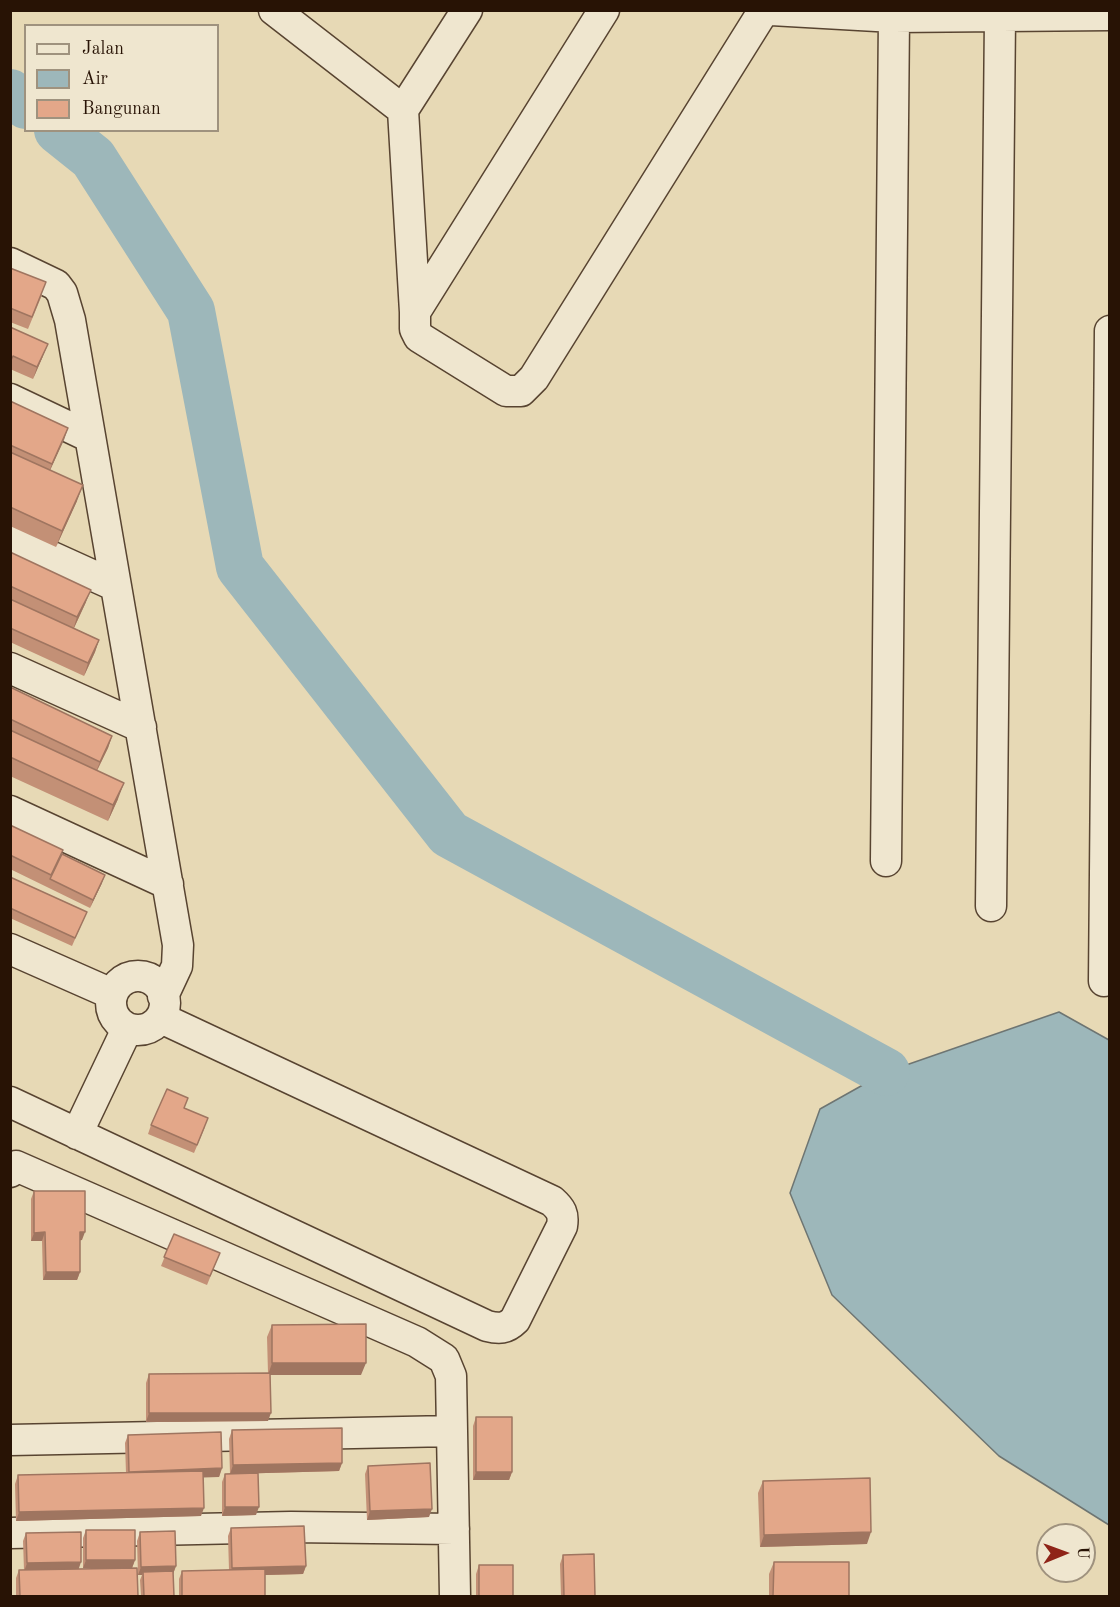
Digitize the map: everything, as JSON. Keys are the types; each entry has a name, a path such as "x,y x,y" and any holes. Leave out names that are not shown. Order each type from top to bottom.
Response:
{"street":[{"path":"274,10 403,110"},
{"path":"467,10 403,110 415,329 419,338 507,391 521,391 527,387 541,367 764,10"},
{"path":"415,312 604,10"},
{"path":"771,10 894,17 1110,15"},
{"path":"886,861 894,17"},
{"path":"991,906 1000,17"},
{"path":"10,263 56,285 62,293 70,320 179,956 174,976 162,1007 154,1026 146,1030 127,1029 113,1016 112,994 121,982 139,976 148,978 156,983 162,1007 552,1201 560,1207 562,1226 515,1320 507,1327 495,1328 10,1102"},
{"path":"1104,981 1110,331"},
{"path":"10,399 90,437"},
{"path":"10,538 116,586"},
{"path":"10,668 141,727"},
{"path":"10,811 168,884"},
{"path":"10,949 112,994"},
{"path":"77,1134 127,1029"},
{"path":"10,1172 16,1166 417,1342 444,1359 451,1376 455,1596"},
{"path":"10,1440 452,1431"},
{"path":"10,1533 291,1527 454,1529"}],"water":[{"path":"1059,1012 1109,1040 1109,1525 999,1456 832,1295 790,1193 820,1109 886,1072"}],"building":[{"path":"10,268 46,282 32,317 10,308"},
{"path":"10,327 48,344 37,367 13,356 10,362"},
{"path":"10,401 68,428 52,464 10,445"},
{"path":"10,452 83,485 62,531 10,507"},
{"path":"10,552 91,590 77,617 10,586"},
{"path":"10,599 99,640 88,663 10,628"},
{"path":"10,687 112,736 100,762 10,719"},
{"path":"10,730 124,783 113,805 10,757"},
{"path":"10,825 63,850 51,875 10,855"},
{"path":"62,854 105,875 93,900 50,879"},
{"path":"10,877 87,912 75,938 10,908"},
{"path":"167,1089 188,1098 184,1108 208,1118 197,1145 151,1125"},
{"path":"34,1191 85,1191 85,1232 80,1232 80,1272 46,1272 45,1232 34,1233"},
{"path":"174,1234 220,1253 210,1276 164,1257"},
{"path":"366,1324 366,1363 272,1363 272,1325"},
{"path":"270,1373 271,1413 149,1413 149,1374"},
{"path":"476,1417 512,1417 512,1472 476,1472"},
{"path":"342,1428 342,1463 233,1465 232,1430"},
{"path":"221,1432 222,1468 129,1472 128,1435"},
{"path":"430,1463 432,1509 370,1511 368,1466"},
{"path":"203,1471 204,1508 19,1512 18,1475"},
{"path":"258,1473 259,1507 225,1507 225,1474"},
{"path":"870,1478 871,1532 764,1535 763,1481"},
{"path":"304,1526 306,1566 232,1568 231,1528"},
{"path":"86,1530 135,1530 135,1560 86,1560"},
{"path":"175,1531 176,1566 141,1567 140,1532"},
{"path":"81,1532 81,1562 27,1563 26,1533"},
{"path":"594,1554 595,1596 564,1596 563,1555"},
{"path":"774,1562 849,1562 849,1596 773,1596"},
{"path":"479,1565 513,1565 513,1596 479,1596"},
{"path":"137,1568 138,1596 20,1596 19,1570"},
{"path":"265,1569 265,1596 182,1596 182,1571"},
{"path":"173,1571 174,1596 144,1596 143,1572"}],"waterway":[{"path":"10,93 24,104"},
{"path":"60,132 93,158 191,311 240,567 449,834 886,1072"}]}
